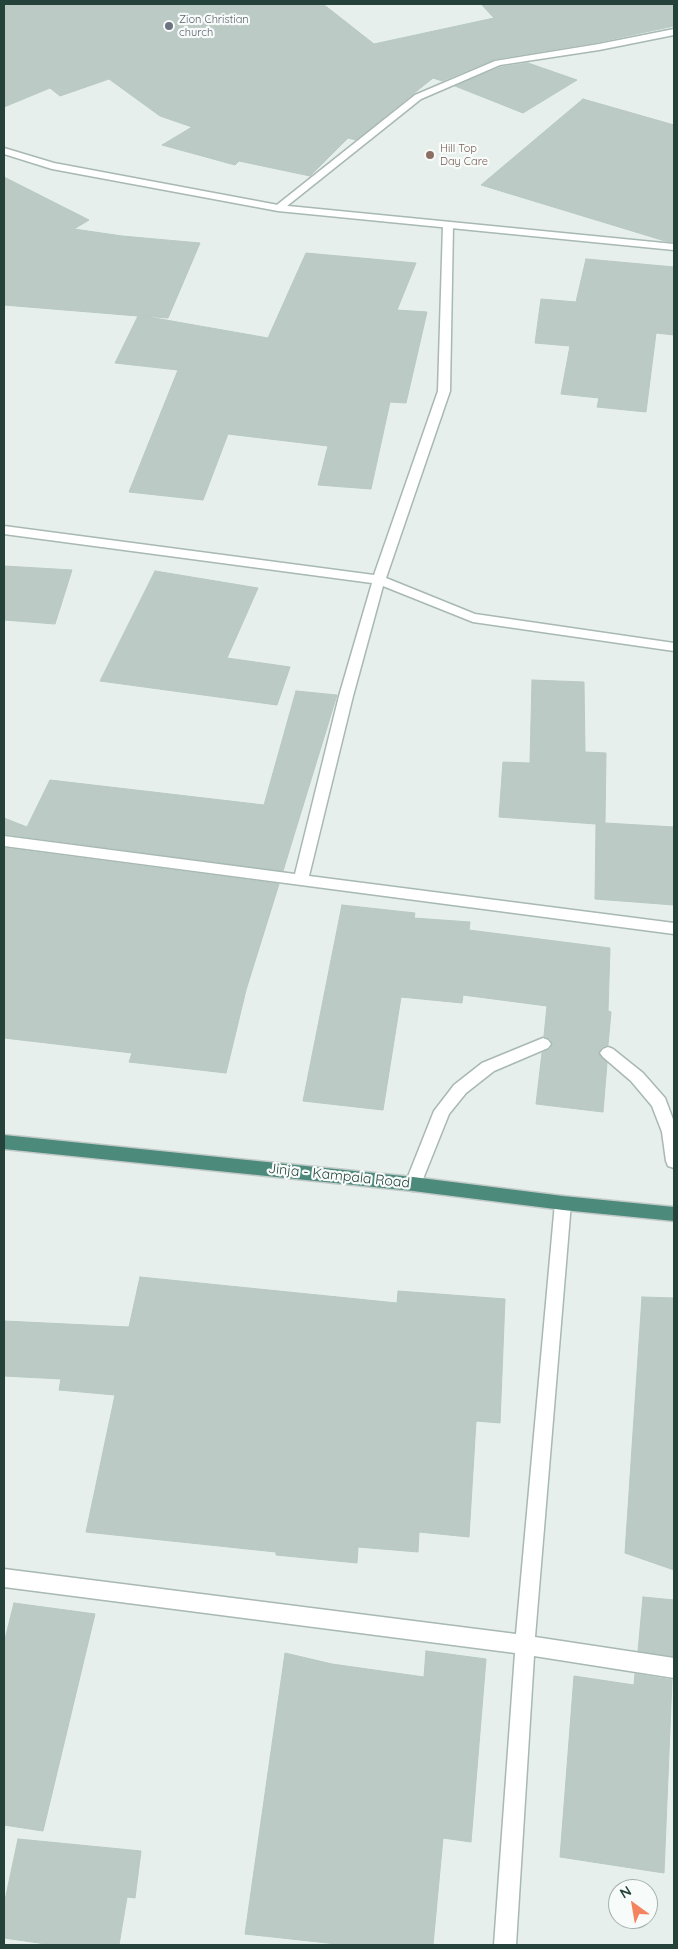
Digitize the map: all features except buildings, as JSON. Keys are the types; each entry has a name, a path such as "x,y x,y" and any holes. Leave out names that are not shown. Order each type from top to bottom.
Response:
{"highway":[{"name":"Jinja - Kampala Road","path":"4,1142 413,1184 563,1203 674,1214"}],"street":[{"path":"278,208 418,97 498,63 599,47 674,32"},
{"path":"4,151 52,166 278,208 674,247"},
{"path":"301,879 346,696 378,580 444,391 448,225"},
{"path":"4,530 378,580 473,618 674,647"},
{"path":"4,842 301,879 674,929"},
{"path":"413,1184 442,1111 460,1089 488,1068 543,1044"},
{"path":"608,1053 637,1077 659,1103 670,1132 674,1161"},
{"path":"505,1945 525,1645 563,1203"},
{"path":"4,1578 525,1645 674,1668"}],"place":[{"name":"Zion Christian church","path":"169,26"},
{"name":"Hill Top Day Care","path":"430,155"}]}
